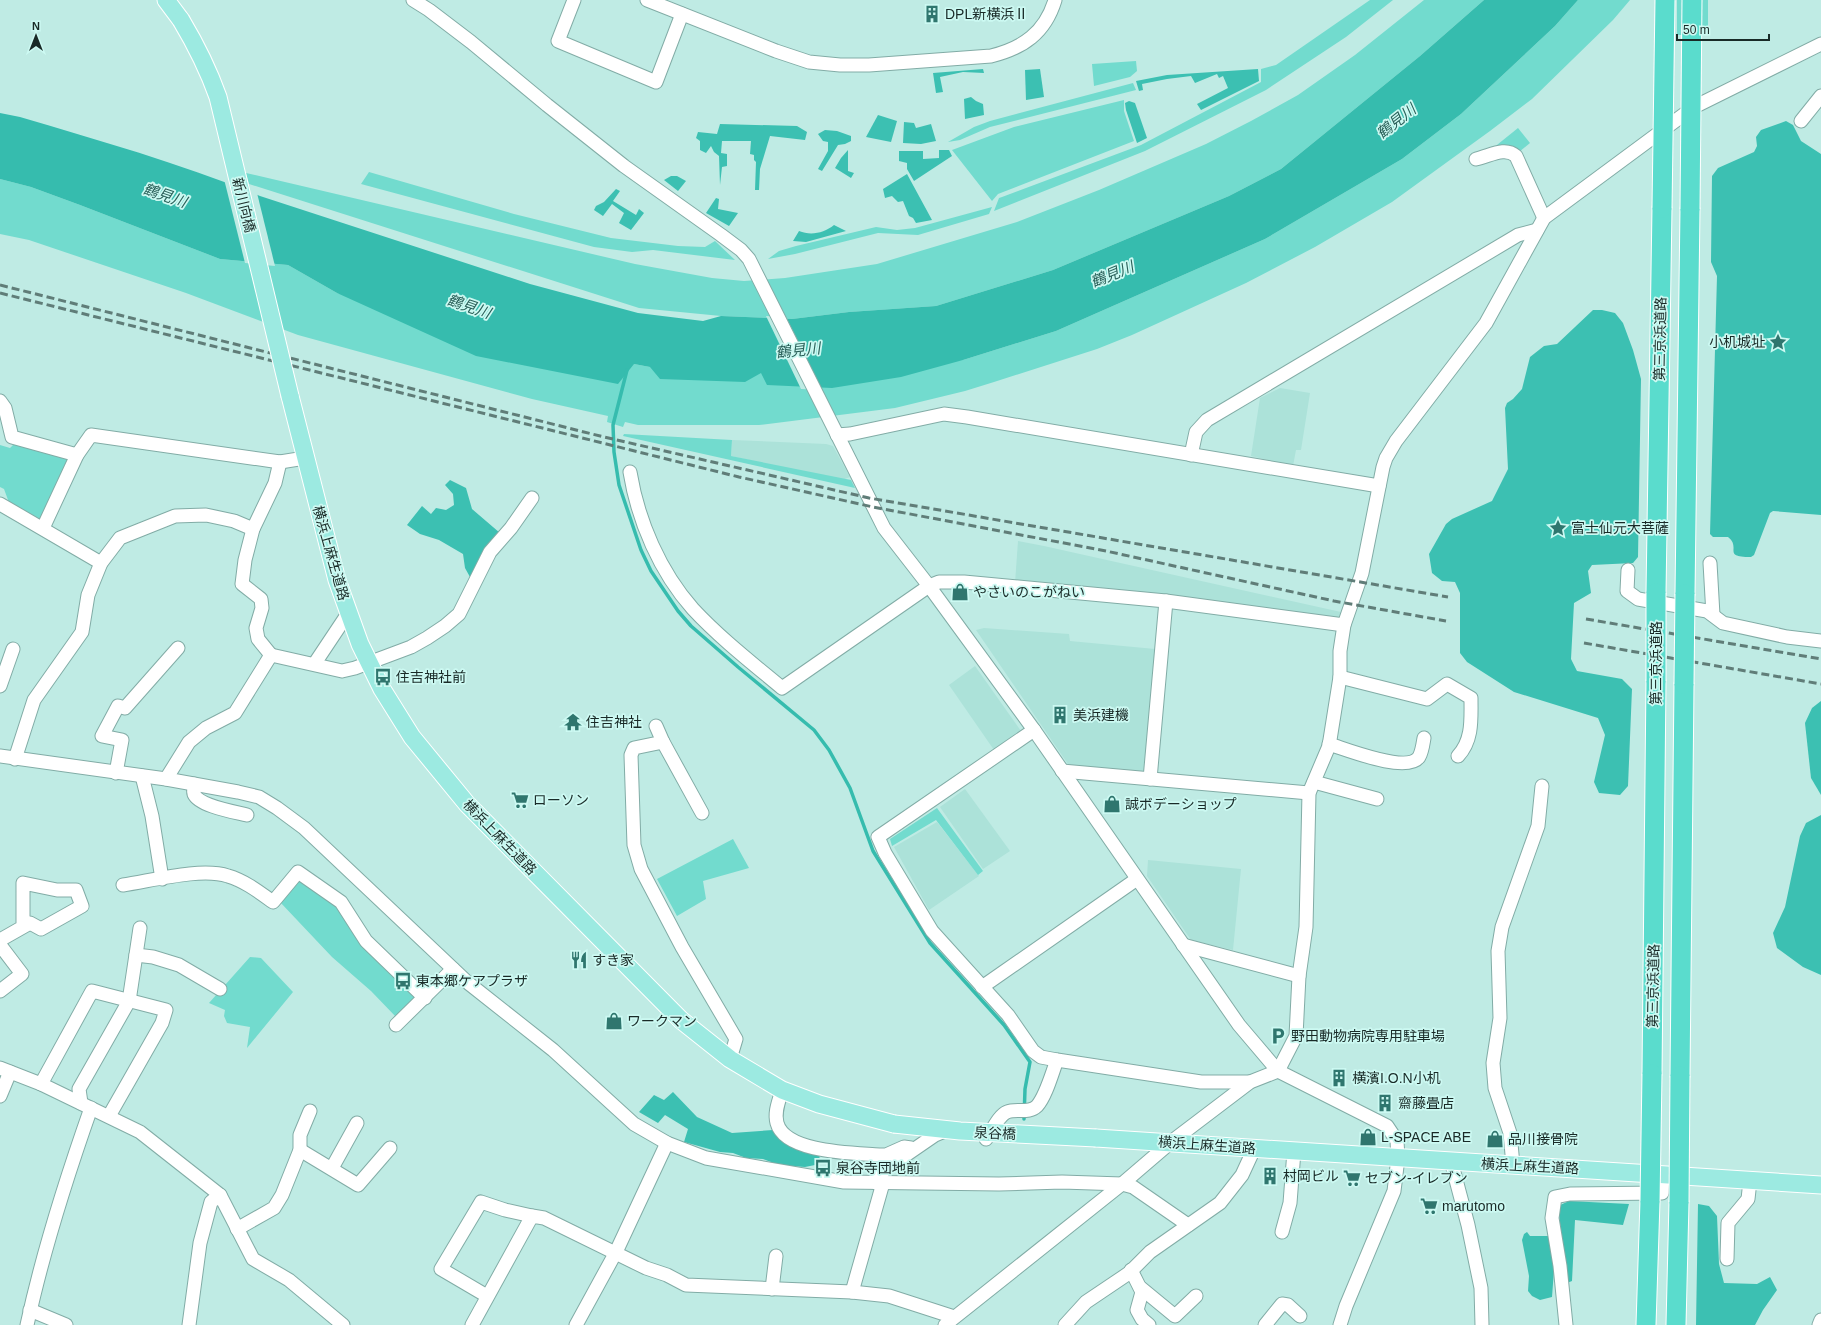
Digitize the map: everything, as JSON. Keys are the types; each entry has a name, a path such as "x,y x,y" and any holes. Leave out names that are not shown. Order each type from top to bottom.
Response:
{"highway":[{"name":"第三京浜道路","path":"1646,1325 1652,1074 1656,594 1665,0"},
{"name":"第三京浜道路","path":"1676,1325 1679,1202 1692,0"}],"main road":[{"name":"新川向橋","path":"166,0 181,20 196,46 209,72 218,97 290,396"},
{"name":"横浜上麻生道路","path":"290,396 337,580 369,662 382,689 412,737 467,804 681,1020 730,1059 782,1090 819,1104 894,1124"},
{"name":"泉谷橋","path":"894,1124 960,1131 1096,1138"},
{"name":"横浜上麻生道路","path":"1096,1138 1451,1162 1663,1174 1750,1182 1821,1185"}],"street":[{"path":"414,0 471,42 624,166 741,250 753,267 884,528 929,586 1034,730 1239,1024 1278,1071 1387,1126 1397,1141 1398,1158 1394,1191 1346,1306 1340,1325"},
{"path":"574,0 558,41 656,82 682,14"},
{"path":"648,0 776,51 809,62 840,65 869,65 991,56 1009,52 1028,41 1042,27 1052,11 1055,0"},
{"path":"487,1296 441,1269 481,1202 505,1210 544,1218 646,1268 667,1275 686,1285 852,1292 889,1296 949,1322 1122,1184 1171,1142 1250,1082 1278,1071 1296,1036 1299,976 1306,927 1312,788 1329,744 1340,677 1340,651 1344,625 1362,573 1386,458 1396,441 1486,323 1544,218 1694,106 1821,44"},
{"path":"1801,121 1821,96"},
{"path":"1476,159 1503,150 1510,151 1516,156 1544,218"},
{"path":"1191,455 1196,432 1207,420 1518,235 1537,230"},
{"path":"0,401 5,408 12,437 77,455"},
{"path":"834,430 850,434 944,414 1379,486"},
{"path":"43,528 77,455 91,434 280,462 305,458"},
{"path":"280,462 275,483 253,529 245,560 242,584 261,599 262,608 256,628 258,639 271,654 342,671 355,668 411,647 445,626 459,614 490,552 511,528 532,498"},
{"path":"630,472 633,487 654,549 680,593 694,609 736,649 782,688 929,586 939,582 964,582 1166,601 1344,625"},
{"path":"0,504 101,563"},
{"path":"15,759 34,700 82,632 88,595 101,563 120,538 175,516 206,515 234,521 253,529"},
{"path":"1710,563 1713,615"},
{"path":"1628,570 1627,591 1638,599 1707,611 1723,623 1787,637 1821,641"},
{"path":"1150,779 1166,601"},
{"path":"315,664 349,612"},
{"path":"116,773 122,740 102,736 118,706 125,708 178,648"},
{"path":"0,686 13,649"},
{"path":"166,779 189,742 206,728 235,713 271,654"},
{"path":"1340,677 1427,699 1447,684 1471,698 1471,729 1465,749 1458,756"},
{"path":"656,726 663,742 702,813"},
{"path":"1034,730 878,837 885,853 932,931 1008,1014 1033,1051 1041,1057 1201,1082 1250,1082"},
{"path":"1329,744 1373,758 1393,762 1412,762 1419,757 1424,738"},
{"path":"663,742 634,748 631,755 634,845 641,869 682,947 736,1039 730,1059"},
{"path":"0,756 166,779 259,797 277,808 310,833 467,982 558,1055 634,1124 667,1143 706,1158 844,1182 1062,1182 1122,1184 1133,1187 1188,1225"},
{"path":"1062,771 1150,779 1312,788 1377,799"},
{"path":"142,776 152,816 162,879"},
{"path":"194,784 194,794 199,799 213,806 247,815"},
{"path":"1513,1165 1510,1133 1495,1088 1493,1063 1500,1018 1498,952 1502,927 1538,826 1542,786"},
{"path":"123,885 211,872 226,875 244,882 273,902 298,872 341,902 366,941 425,998"},
{"path":"982,987 1137,879"},
{"path":"0,940 23,926 30,924 40,929 82,906 76,890 57,890 23,883 23,926"},
{"path":"27,1325 86,1105 79,1089 129,1001 140,928"},
{"path":"0,945 22,974 0,991"},
{"path":"1183,945 1299,976"},
{"path":"136,955 152,957 179,965 220,989"},
{"path":"396,1025 453,969"},
{"path":"41,1084 92,991 166,1010 162,1023 109,1116"},
{"path":"852,1292 880,1183 880,1175 887,1168 935,1134 952,1127 966,1128 977,1139 984,1140 994,1129 1001,1116 1008,1112 1024,1111 1037,1107 1046,1090 1057,1060"},
{"path":"0,1096 5,1070 41,1084 140,1132 220,1195 254,1259 289,1280 343,1325"},
{"path":"782,1090 776,1115 777,1125 783,1134 791,1140 805,1146 824,1150 879,1155 904,1147 914,1149"},
{"path":"237,1229 274,1208 282,1195 300,1150 300,1135 310,1112"},
{"path":"332,1168 357,1123"},
{"path":"576,1325 616,1252 667,1143"},
{"path":"300,1150 358,1185 390,1148"},
{"path":"1065,1325 1086,1302 1131,1270 1150,1252 1220,1203 1242,1175 1254,1149"},
{"path":"1282,1232 1290,1203 1294,1151"},
{"path":"1451,1162 1468,1224 1481,1288 1482,1325"},
{"path":"1566,1325 1560,1266 1552,1218 1555,1197 1570,1194 1662,1193 1663,1174"},
{"path":"1727,1259 1728,1223 1748,1199 1750,1182"},
{"path":"189,1325 200,1243 211,1202 220,1195"},
{"path":"472,1325 532,1216"},
{"path":"772,1289 776,1256"},
{"path":"1131,1270 1141,1288 1175,1316 1196,1296"},
{"path":"1141,1288 1142,1292 1137,1305 1137,1310 1142,1319 1149,1325"},
{"path":"1265,1325 1282,1304 1288,1305 1300,1316"},
{"path":"30,1310 66,1325"},
{"path":"1819,1325 1821,1320"}],"shaded area":[{"path":"1370,0 1393,0 1346,37 1266,90 1145,151 994,211 999,198 1141,145 1261,82 1261,69 1276,65"},
{"path":"1424,0 1484,0 1420,56 1281,169 1229,196 1053,270 936,306 849,312 792,319 721,316 639,308 249,184 246,173 635,264 712,278 744,281 785,278 877,264 1017,222 1099,190 1206,144 1298,95 1355,55"},
{"path":"1578,0 1630,0 1613,20 1532,99 1392,202 1315,247 1246,283 1132,335 1097,349 965,391 895,408 759,425 638,425 625,422 623,427 607,422 608,416 532,399 298,335 186,293 29,240 0,234 0,179 31,187 220,259 288,265 337,293 634,364 650,367 761,373 963,360 1056,331 1265,239 1402,159 1461,114 1555,26"},
{"path":"1677,0 1708,0 1708,35 1677,35"},
{"path":"1136,61 1137,71 1130,77 1094,86 1092,64"},
{"path":"983,69 984,73 963,72 940,77 943,92 936,93 933,73"},
{"path":"1040,69 1044,97 1026,100 1025,70"},
{"path":"1258,69 1259,81 1201,110 1197,104 1228,88 1223,76 1219,78 1217,74 1195,83 1191,76 1167,79 1142,84 1143,90 1139,91 1136,81 1167,75"},
{"path":"1133,83 1136,90 990,127 960,140 948,142 974,127 990,121"},
{"path":"971,97 983,104 984,115 965,119 964,99"},
{"path":"1124,100 1124,111 1134,141 998,194 992,201 952,150 1014,127"},
{"path":"1129,101 1135,103 1147,138 1137,143 1126,110 1125,103"},
{"path":"878,115 897,121 891,142 866,137"},
{"path":"1786,121 1793,125 1801,141 1821,154 1821,515 1773,511 1770,513 1754,555 1751,557 1742,557 1734,554 1732,541 1728,537 1713,537 1710,534 1717,276 1711,262 1712,176 1718,168 1754,152 1757,146 1756,137 1761,130"},
{"path":"904,122 914,123 916,128 931,124 936,141 921,144 903,143"},
{"path":"720,124 797,126 807,132 805,140 770,136 760,169 759,190 755,190 756,162 754,160 754,155 750,154 751,141 722,141 721,153 727,154 727,166 722,167 720,185 719,156 714,152 711,146 706,153 700,150 700,141 696,138 698,132 717,134"},
{"path":"1518,128 1530,143 1519,152 1487,153"},
{"path":"825,130 837,131 851,136 851,141 838,145 822,171 818,169 828,151 828,142 823,141 818,134"},
{"path":"848,150 848,171 854,173 851,178 835,168"},
{"path":"939,150 949,150 952,156 914,181 907,169 907,163 899,161 899,151 923,151 923,159 939,158"},
{"path":"369,172 514,214 611,238 678,246 705,247 715,241 735,260 653,250 632,252 594,247 361,184"},
{"path":"907,174 932,220 916,223 913,218 909,216 903,201 898,202 892,196 885,198 883,189"},
{"path":"671,176 677,176 686,181 678,191 664,180"},
{"path":"616,189 620,191 613,201 636,215 639,209 644,213 631,230 619,223 624,213 612,204 603,216 594,210 596,206 604,202"},
{"path":"716,198 719,199 718,209 738,213 729,226 706,213"},
{"path":"992,207 989,214 918,235 878,233 795,254 768,259 779,251 876,227 897,230 915,228"},
{"path":"834,225 846,231 806,242 793,241 799,231 804,233 817,233"},
{"path":"1593,310 1602,310 1615,313 1623,323 1633,350 1641,379 1638,557 1633,563 1592,565 1588,571 1591,593 1574,603 1571,659 1577,671 1622,679 1632,689 1628,786 1620,795 1599,793 1594,782 1605,735 1598,718 1514,692 1467,662 1460,653 1460,593 1455,582 1442,581 1432,573 1429,554 1446,524 1452,519 1492,501 1508,469 1505,408 1507,403 1522,389 1530,357 1544,346 1557,344"},
{"path":"1280,388 1310,393 1301,450 1296,450 1293,466 1251,456 1260,398"},
{"path":"624,434 732,440 731,456 851,480 855,488 623,436"},
{"path":"732,440 826,444 833,446 850,477 842,480 731,456"},
{"path":"15,443 70,460 42,518 38,519 11,508 4,489 0,487 0,445 10,448"},
{"path":"450,480 466,488 472,509 500,533 470,577 465,568 463,554 439,540 420,534 407,525 422,506 431,514 436,508 446,510 454,505 453,494 445,485"},
{"path":"1018,541 1341,612 1337,620 1015,583"},
{"path":"984,628 1069,634 1070,641 1155,649 1144,772 1070,767 976,630"},
{"path":"975,666 1021,731 994,750 949,685"},
{"path":"1821,701 1821,795 1811,778 1805,723 1812,708"},
{"path":"965,789 1010,851 983,869 940,807"},
{"path":"937,808 983,871 978,875 936,820 892,846 890,839"},
{"path":"1821,815 1821,975 1803,967 1777,948 1773,933 1785,907 1800,836 1806,823"},
{"path":"937,822 979,876 929,910 894,847"},
{"path":"733,839 749,868 703,881 706,899 677,916 657,879"},
{"path":"1148,860 1241,869 1233,950 1191,940 1147,876"},
{"path":"298,880 337,907 417,997 397,1018 371,991 332,957 280,902"},
{"path":"250,957 261,958 293,992 247,1048 250,1027 227,1023 224,1016 225,1010 209,1003"},
{"path":"673,1092 697,1117 732,1133 773,1130 790,1146 819,1151 820,1164 805,1167 779,1165 763,1159 746,1158 733,1153 720,1152 684,1142 688,1129 665,1115 658,1123 639,1112 654,1095 664,1100"},
{"path":"1569,1201 1629,1204 1623,1225 1575,1220 1572,1281 1567,1283 1558,1206"},
{"path":"1698,1204 1709,1206 1717,1216 1719,1264 1724,1283 1757,1284 1770,1277 1777,1290 1763,1310 1755,1325 1696,1325"},
{"path":"1527,1232 1530,1236 1549,1236 1554,1270 1552,1297 1540,1300 1532,1296 1528,1291 1529,1276 1522,1240 1524,1234"}],"water":[{"name":"鶴見川","path":"1484,0 1578,0 1555,26 1461,114 1402,159 1265,239 1056,331 963,360 901,377 832,388 767,385 761,373 745,382 660,379 650,367 634,364 618,384 476,356 337,293 288,265 220,259 31,187 0,179 0,113 20,117 141,154 231,184 260,196 530,284 638,313 703,321 721,316 792,319 849,312 936,306 1053,270 1229,196 1281,169 1420,56"}],"pier":[{"path":"224,179 257,193 275,266 245,263"},
{"path":"766,316 786,317 822,390 801,389"}],"waterway":[{"path":"627,370 613,425 614,452 619,485 641,550 651,571 678,611 691,626 814,730 829,750 850,788 873,851 930,943 1004,1025 1030,1062 1025,1089 1024,1119"}],"railway":[{"path":"0,285 604,437 869,498 1448,597"},
{"path":"0,293 739,477 873,507 1106,551 1334,601 1446,621"},
{"path":"1586,619 1821,659"},
{"path":"1584,643 1821,684"}],"place":[{"name":"DPL新横浜Ⅱ","path":"932,14"},
{"name":"小机城址","path":"1778,342"},
{"name":"富士仙元大菩薩","path":"1558,528"},
{"name":"やさいのこがねい","path":"960,592"},
{"name":"住吉神社前","path":"383,677"},
{"name":"美浜建機","path":"1060,715"},
{"name":"住吉神社","path":"573,722"},
{"name":"ローソン","path":"520,800"},
{"name":"誠ボデーショップ","path":"1112,804"},
{"name":"すき家","path":"579,960"},
{"name":"東本郷ケアプラザ","path":"403,981"},
{"name":"ワークマン","path":"614,1021"},
{"name":"野田動物病院専用駐車場","path":"1278,1036"},
{"name":"横濱I.O.N小机","path":"1339,1078"},
{"name":"齋藤畳店","path":"1385,1103"},
{"name":"L-SPACE ABE","path":"1368,1137"},
{"name":"品川接骨院","path":"1495,1139"},
{"name":"泉谷寺団地前","path":"823,1168"},
{"name":"村岡ビル","path":"1270,1176"},
{"name":"セブン-イレブン","path":"1352,1178"},
{"name":"marutomo","path":"1429,1206"}]}
